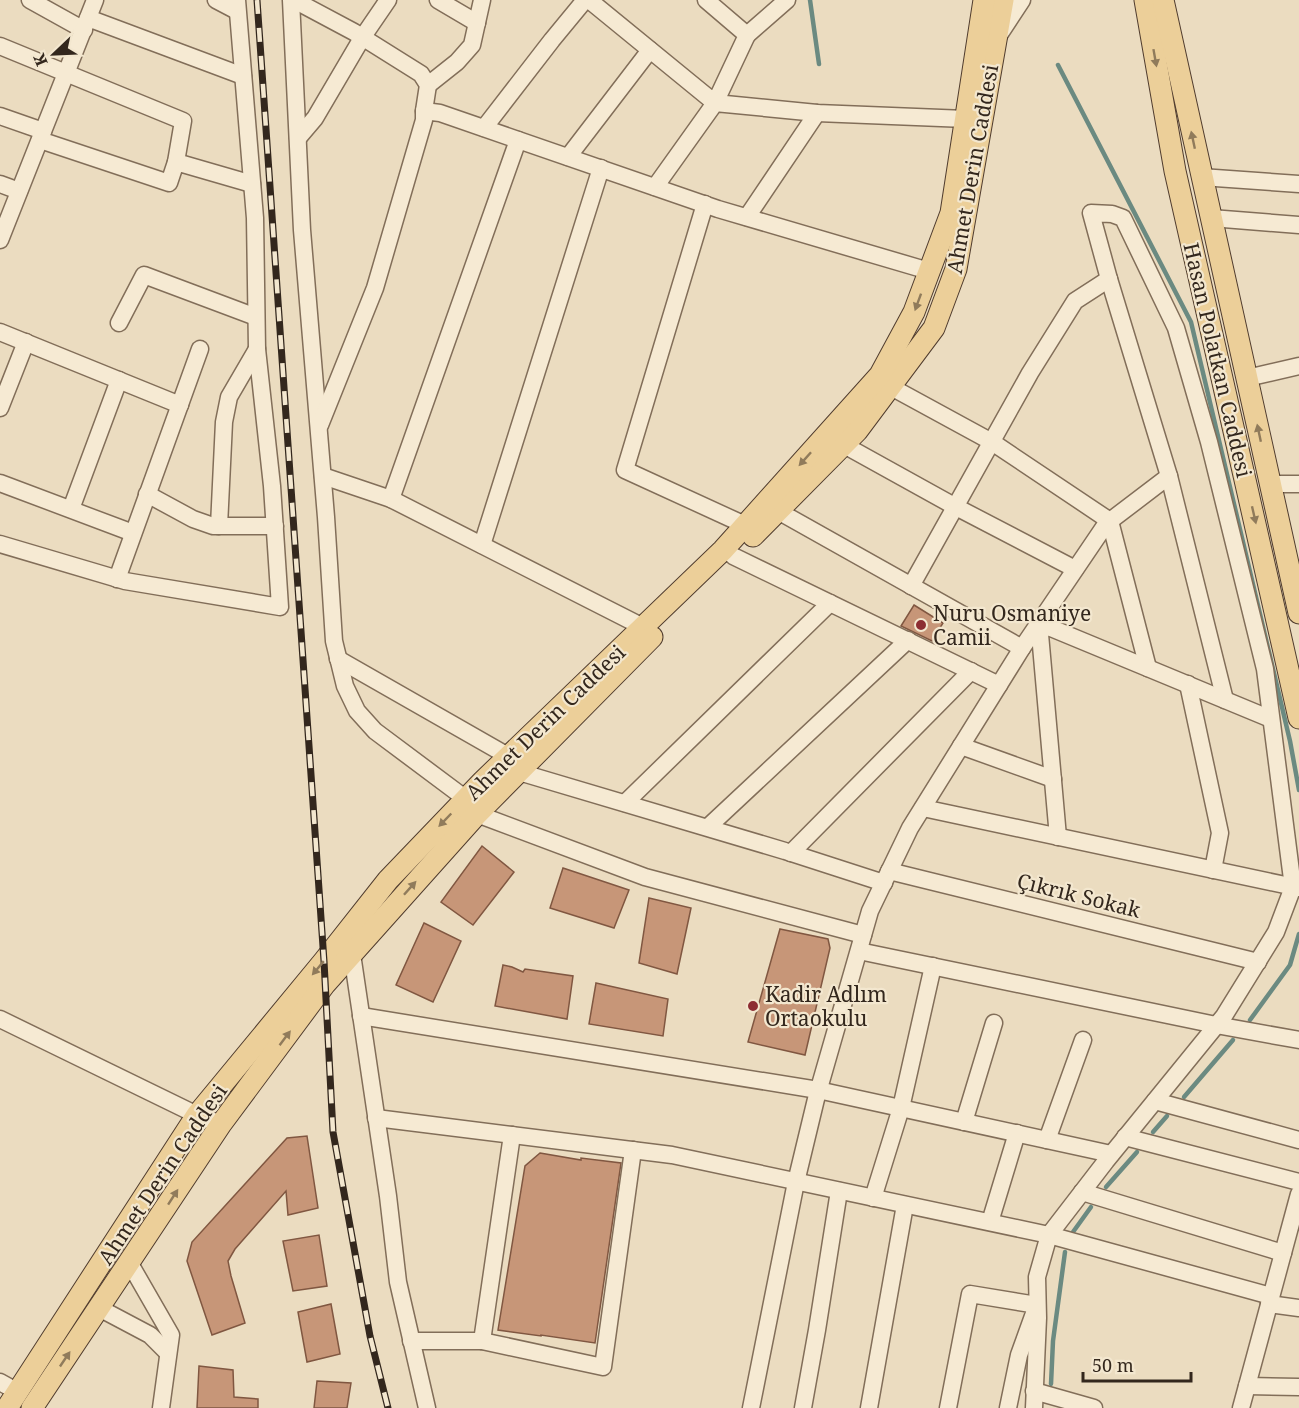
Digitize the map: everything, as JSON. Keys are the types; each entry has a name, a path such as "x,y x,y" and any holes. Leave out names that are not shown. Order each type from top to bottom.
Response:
{"main road":[{"name":"Ahmet Derin Caddesi","path":"8,1394 197,1115 388,880 471,806 643,627 723,550 880,375 914,312 951,213 984,0"},
{"name":"Ahmet Derin Caddesi","path":"513,764 733,556 844,445 891,387 934,328 956,269 1002,0"},
{"name":"Hasan Polatkan Caddesi","path":"1145,0 1174,171 1299,717"},
{"name":"Hasan Polatkan Caddesi","path":"1163,0 1298,607"},
{"name":"Ahmet Derin Caddesi","path":"32,1408 220,1124 325,984 352,954 471,806"}],"street":[{"path":"30,0 86,24 243,76"},
{"path":"0,240 95,0"},
{"path":"0,544 117,579 280,607 272,486 257,349 255,218 237,5 216,0"},
{"path":"293,0 421,74 428,85 424,120 375,288 319,428"},
{"path":"293,0 302,230 323,476 334,642 345,686 357,711 375,731 471,806 645,877 933,966 1299,1040"},
{"path":"298,138 315,118 362,38 388,0"},
{"path":"438,0 477,23"},
{"path":"428,85 457,62 472,45 482,0"},
{"path":"484,128 552,40 587,0 715,102 817,113 966,119"},
{"path":"706,0 747,35"},
{"path":"655,187 715,102 747,35 786,0"},
{"path":"995,41 1022,0"},
{"path":"0,46 183,121 176,162 169,183 41,135 0,116"},
{"path":"568,157 650,50"},
{"path":"424,111 440,113 705,204 929,271"},
{"path":"747,217 817,113"},
{"path":"391,499 518,140"},
{"path":"176,162 252,184"},
{"path":"482,545 601,168"},
{"path":"1201,177 1299,184"},
{"path":"0,184 20,191"},
{"path":"705,204 625,470 746,525"},
{"path":"1094,1408 1034,1400 1037,1277 1049,1235 1111,1154 1224,1016 1276,932 1296,887 1262,657 1209,442 1176,327 1123,218 1112,214 1091,213 1169,476 1225,700"},
{"path":"1210,218 1299,225"},
{"path":"119,323 144,275 256,317"},
{"path":"911,586 1030,373 1075,302 1109,279"},
{"path":"0,332 180,405"},
{"path":"0,408 26,342"},
{"path":"117,579 200,349"},
{"path":"219,526 224,422 229,397 257,349"},
{"path":"1247,378 1299,366"},
{"path":"71,509 119,380"},
{"path":"891,387 992,442 1110,521 1148,668"},
{"path":"844,445 1075,569"},
{"path":"323,476 391,499 643,627"},
{"path":"751,1408 796,1182 818,1090 870,911 910,828 1022,648 1075,569 1106,524 1169,476"},
{"path":"0,483 133,533"},
{"path":"1270,484 1299,484"},
{"path":"147,494 193,519 213,526 275,526"},
{"path":"778,511 1022,648"},
{"path":"733,556 999,685"},
{"path":"625,803 830,603"},
{"path":"1039,623 1271,719"},
{"path":"1039,623 1058,837"},
{"path":"708,827 908,640"},
{"name":"Çıkrık Sokak","path":"338,659 513,764 625,803 791,853 886,877 1258,962"},
{"path":"791,853 971,671"},
{"path":"1188,684 1220,833 1213,870"},
{"path":"961,746 1053,779"},
{"path":"923,808 1296,887"},
{"path":"352,954 388,1196 398,1282 427,1408"},
{"path":"873,1198 901,1108 933,966"},
{"path":"361,1016 818,1090 1111,1154"},
{"path":"0,1019 220,1124"},
{"path":"964,1122 994,1023"},
{"path":"1047,1140 1083,1040"},
{"path":"1155,1101 1299,1140"},
{"path":"376,1118 672,1155 1049,1235 1299,1308"},
{"path":"990,1222 1017,1133"},
{"path":"482,1341 512,1135"},
{"path":"1125,1137 1299,1182"},
{"path":"411,1341 482,1341 603,1367 633,1150"},
{"path":"803,1408 838,1191"},
{"path":"1082,1192 1289,1245"},
{"path":"1241,1408 1270,1300 1289,1245 1299,1194"},
{"path":"869,1408 905,1205"},
{"path":"129,1262 171,1335 161,1408"},
{"path":"948,1408 970,1294 1037,1305"},
{"path":"1008,1408 1019,1355 1037,1305"},
{"path":"99,1308 150,1335 168,1353"},
{"path":"1247,1386 1299,1386"}],"building":[{"name":"Nuru Osmaniye Camii","path":"914,605 943,623 932,641 901,626"},
{"path":"482,846 514,872 473,925 441,902"},
{"path":"563,868 629,890 614,928 550,908"},
{"path":"649,898 691,908 677,974 639,963"},
{"path":"424,923 461,941 433,1002 396,985"},
{"path":"780,929 828,939 830,948 805,1055 748,1042"},
{"path":"503,965 523,972 525,969 573,976 567,1019 495,1006"},
{"path":"596,983 668,999 663,1036 589,1024"},
{"path":"307,1136 318,1208 288,1215 286,1191 235,1249 228,1261 245,1323 212,1335 187,1261 192,1242 287,1138"},
{"path":"540,1153 581,1160 581,1158 621,1163 595,1343 498,1330 525,1166"},
{"path":"319,1235 327,1286 293,1291 283,1241"},
{"path":"331,1304 340,1354 307,1362 298,1312"},
{"path":"199,1366 233,1370 234,1397 258,1399 258,1408 197,1408"},
{"path":"317,1381 351,1383 347,1408 314,1408"}],"waterway":[{"path":"810,0 819,64"},
{"path":"1058,65 1191,322 1290,741 1299,790"},
{"path":"1250,1020 1290,965 1299,934"},
{"path":"1184,1097 1233,1040"},
{"path":"1153,1132 1167,1116"},
{"path":"1106,1187 1137,1152"},
{"path":"1073,1232 1091,1207"},
{"path":"1051,1384 1053,1341 1065,1252"}],"railway":[{"path":"257,0 324,961 333,1132 370,1336 388,1408"}],"place":[{"name":"Nuru Osmaniye Camii","path":"921,625"},
{"name":"Kadir Adlım Ortaokulu","path":"753,1006"}]}
